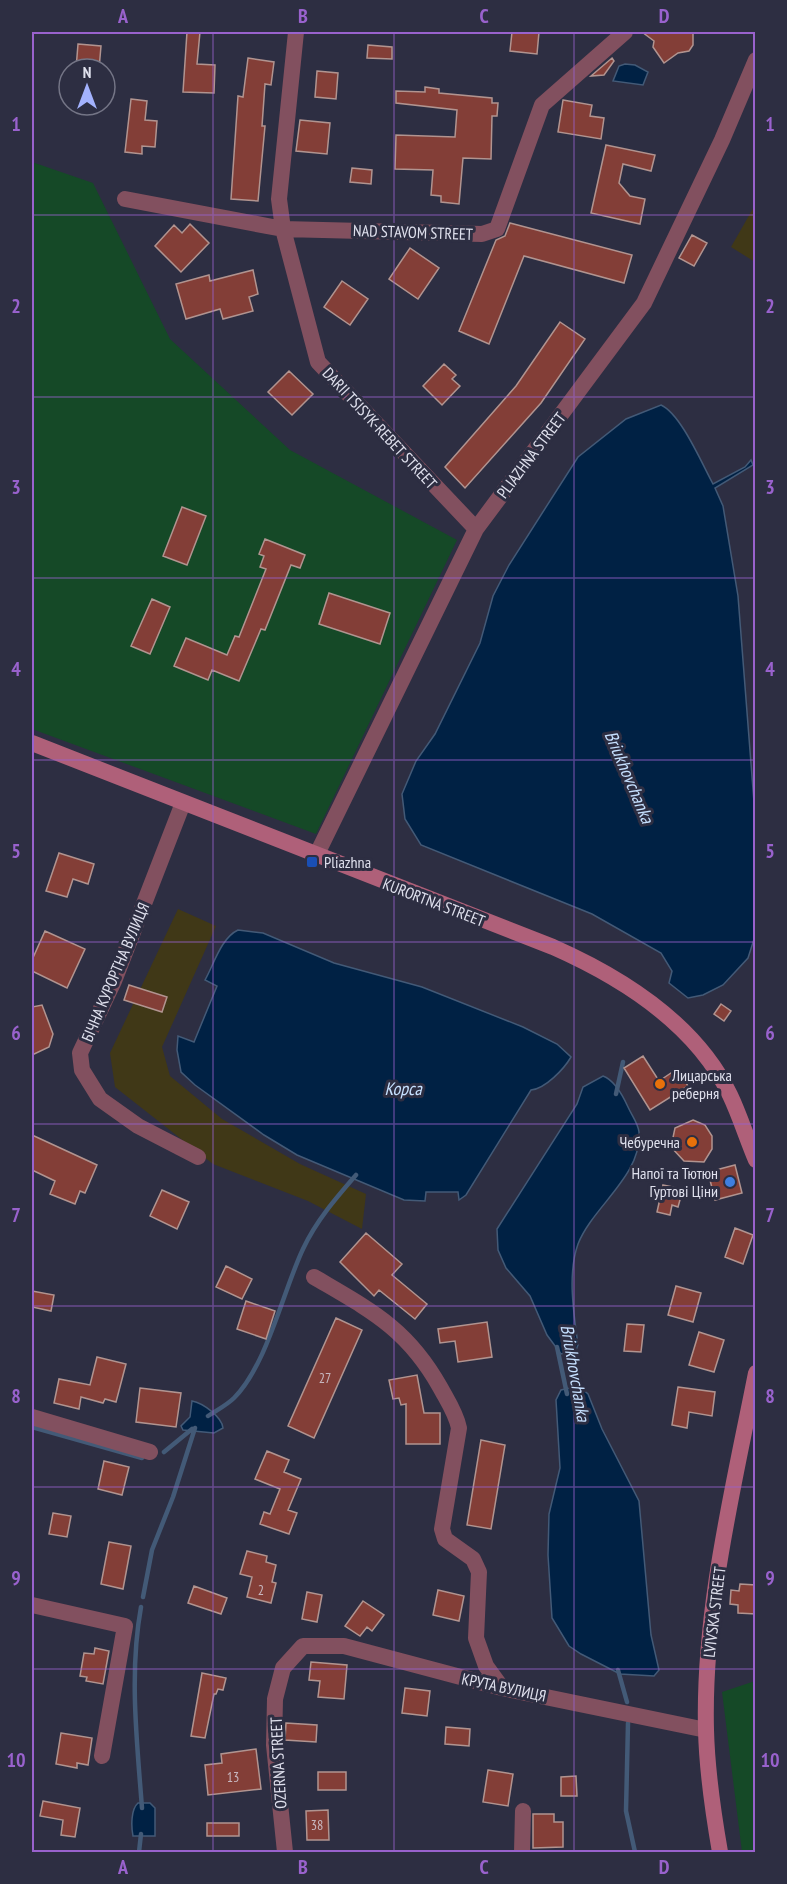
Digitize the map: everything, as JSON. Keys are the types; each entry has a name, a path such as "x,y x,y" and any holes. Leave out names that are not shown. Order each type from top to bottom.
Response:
{"main road":[{"name":"KURORTNA STREET","path":"32,743 588,962 639,994 670,1019 717,1073 730,1095 756,1160"},
{"name":"LVIVSKA STREET","path":"720,1852 711,1800 706,1730 716,1584 756,1373"}],"street":[{"name":"DARII TSISYK-REBET STREET","path":"296,32 279,200 283,229 318,362 476,529"},
{"name":"NAD STAVOM STREET","path":"125,200 283,229 483,234 497,229 542,105 625,32"},
{"name":"PLIAZHNA STREET","path":"316,856 476,529 644,303 722,140 756,60"},
{"name":"БІЧНА КУРОРТНА ВУЛИЦЯ","path":"183,804 114,981 80,1053 82,1070 100,1099 138,1126 198,1157"},
{"path":"314,1277 386,1320 402,1334 417,1350 455,1416 459,1428 442,1529 445,1539 473,1559 479,1572 476,1638 486,1666 502,1688"},
{"path":"32,1417 150,1452"},
{"path":"32,1605 125,1626 102,1756"},
{"name":"КРУТА ВУЛИЦЯ","path":"303,1646 344,1646 502,1688 706,1730"},
{"name":"OZERNA STREET","path":"285,1852 274,1745 275,1699 283,1668 303,1646"},
{"path":"522,1852 523,1811"}],"green space":[{"path":"32,162 93,183 170,339 290,450 457,540 316,834 32,729"},
{"path":"755,1681 755,1852 742,1852 722,1692"}],"sand":[{"path":"755,205 755,262 731,247"},
{"path":"178,909 216,926 162,1047 170,1076 222,1119 300,1164 366,1194 362,1229 308,1201 213,1164 115,1087 110,1053"}],"water":[{"path":"635,65 648,72 643,85 613,81 619,66"},
{"path":"661,405 676,418 713,484 745,467 751,460 753,465 715,488 723,506 738,596 755,815 755,936 748,958 723,985 703,995 688,998 669,983 672,971 661,953 592,914 421,845 405,819 402,794 416,761 435,734 480,643 493,596 509,565 578,457 626,419"},
{"name":"Корса","path":"238,930 263,933 334,963 422,987 523,1027 557,1044 571,1057 554,1078 531,1090 466,1195 459,1200 458,1192 426,1192 425,1201 404,1200 297,1155 264,1135 195,1085 181,1072 177,1050 178,1036 194,1042 217,986 205,980 222,945"},
{"path":"603,1076 611,1081 624,1098 639,1132 638,1148 625,1177 594,1217 578,1244 572,1281 578,1345 576,1350 561,1354 547,1335 530,1296 506,1268 498,1250 497,1229 577,1104 583,1087"},
{"path":"579,1386 588,1394 602,1429 639,1501 651,1635 659,1670 654,1676 620,1674 581,1654 569,1646 552,1618 548,1555 549,1514 560,1468 556,1400 561,1390"},
{"path":"192,1401 211,1411 219,1419 223,1428 214,1433 183,1430 181,1426 190,1417"},
{"path":"138,1803 150,1803 155,1808 155,1836 133,1836 133,1813"}],"building":[{"path":"187,32 200,32 197,64 215,65 214,93 183,92"},
{"path":"512,32 539,32 537,54 510,51"},
{"path":"642,32 693,32 693,45 689,51 678,53 664,63 653,47 654,41"},
{"path":"78,44 101,46 100,57 77,57"},
{"path":"368,45 392,47 392,59 367,58"},
{"path":"248,58 274,62 271,85 265,84 262,126 265,126 258,201 231,199 238,96 243,97"},
{"path":"612,58 614,61 604,75 591,76"},
{"path":"317,71 338,73 336,99 315,97"},
{"path":"425,87 439,89 439,93 492,98 492,103 498,103 497,116 492,116 491,159 463,158 459,204 441,202 441,196 431,195 433,170 395,169 396,135 455,137 457,110 396,103 396,91 425,92"},
{"path":"131,99 147,101 145,120 157,121 155,147 142,146 142,154 125,152"},
{"path":"563,100 592,105 590,116 604,118 601,139 558,132"},
{"path":"300,120 330,123 327,154 296,151"},
{"path":"606,145 655,155 651,171 623,164 619,183 630,196 645,199 640,224 591,213"},
{"path":"352,168 372,170 371,184 350,182"},
{"path":"510,223 632,255 624,283 524,256 489,344 459,331 496,240 505,236"},
{"path":"190,224 209,243 181,272 155,246 174,225 182,233"},
{"path":"692,235 707,243 694,266 679,258"},
{"path":"410,248 439,268 418,299 389,279"},
{"path":"253,270 258,294 249,297 253,311 223,319 220,309 186,319 176,284 209,275 210,281"},
{"path":"342,281 368,299 350,325 324,307"},
{"path":"560,322 585,339 541,403 465,488 445,467 516,386"},
{"path":"444,364 456,375 452,379 460,386 442,405 423,386"},
{"path":"289,371 313,394 292,415 268,392"},
{"path":"182,507 206,516 187,565 163,556"},
{"path":"265,539 305,555 300,568 291,565 265,630 261,629 239,681 212,670 208,680 174,666 186,638 227,655 235,636 239,637 266,569 260,567 264,556 259,554"},
{"path":"329,593 390,613 380,644 319,624"},
{"path":"152,599 170,607 150,654 131,646"},
{"path":"59,853 94,864 88,884 73,879 67,897 46,891"},
{"path":"45,931 85,949 67,988 32,971 32,960"},
{"path":"129,985 167,997 162,1012 124,1000"},
{"path":"721,1004 731,1011 724,1021 714,1014"},
{"path":"42,1005 53,1034 49,1047 32,1055 32,1007"},
{"name":"Лицарська реберня","path":"643,1056 659,1081 677,1069 688,1086 650,1110 624,1068"},
{"name":"Чебуречна","path":"693,1120 705,1125 712,1136 712,1149 704,1162 684,1161 671,1147 675,1128"},
{"path":"32,1135 97,1165 85,1193 80,1191 75,1204 50,1194 55,1181 32,1170"},
{"path":"735,1165 742,1193 715,1200 708,1172"},
{"path":"663,1185 683,1189 678,1207 672,1205 670,1215 657,1212"},
{"path":"162,1190 189,1202 177,1229 150,1216"},
{"path":"735,1228 753,1235 743,1264 725,1257"},
{"path":"366,1233 402,1264 392,1275 427,1304 415,1319 379,1290 374,1296 340,1262"},
{"path":"226,1266 252,1279 242,1299 216,1287"},
{"path":"676,1286 701,1293 693,1322 668,1315"},
{"path":"32,1291 54,1295 51,1311 32,1307"},
{"path":"246,1301 275,1311 266,1339 237,1329"},
{"path":"336,1318 362,1330 314,1438 288,1426"},
{"path":"487,1322 492,1357 458,1362 455,1341 440,1343 438,1329"},
{"path":"627,1324 644,1325 641,1352 624,1351"},
{"path":"699,1332 724,1340 714,1372 689,1365"},
{"path":"97,1357 126,1364 116,1402 105,1399 103,1403 81,1397 79,1409 54,1403 59,1379 90,1385"},
{"path":"417,1375 424,1413 440,1413 440,1444 406,1444 406,1404 401,1405 399,1398 393,1399 389,1380"},
{"path":"678,1387 715,1392 712,1416 689,1412 687,1428 672,1425"},
{"path":"140,1388 181,1393 176,1427 136,1422"},
{"path":"481,1440 505,1445 491,1529 467,1525"},
{"path":"267,1451 289,1460 284,1472 301,1479 288,1510 297,1513 289,1534 260,1524 264,1512 270,1514 280,1489 255,1479"},
{"path":"104,1461 129,1467 122,1495 98,1489"},
{"path":"53,1513 71,1516 67,1537 49,1534"},
{"path":"109,1542 131,1546 123,1589 101,1584"},
{"path":"247,1551 267,1556 266,1562 276,1565 272,1582 276,1583 271,1603 247,1597 252,1577 240,1574"},
{"path":"740,1584 756,1585 756,1614 738,1613 738,1605 730,1604 731,1590 739,1591"},
{"path":"194,1586 227,1598 221,1614 188,1603"},
{"path":"438,1590 464,1596 459,1621 433,1615"},
{"path":"307,1592 322,1595 317,1622 302,1619"},
{"path":"363,1601 384,1615 372,1631 367,1627 360,1636 345,1626"},
{"path":"95,1648 109,1651 103,1684 86,1681 87,1677 80,1676 84,1653 94,1654"},
{"path":"311,1662 347,1665 344,1699 318,1697 320,1681 309,1680"},
{"path":"202,1673 226,1678 223,1690 218,1689 214,1694 205,1738 191,1736"},
{"path":"405,1688 430,1691 427,1716 402,1713"},
{"path":"286,1723 317,1725 316,1742 285,1740"},
{"path":"446,1727 470,1729 469,1746 445,1744"},
{"path":"61,1733 92,1738 88,1765 77,1763 77,1768 56,1764"},
{"path":"256,1749 261,1789 208,1795 205,1765 222,1763 221,1754"},
{"path":"488,1770 513,1774 508,1806 483,1802"},
{"path":"318,1772 346,1772 346,1790 318,1790"},
{"path":"576,1776 577,1796 561,1796 561,1777"},
{"path":"43,1801 80,1808 75,1837 61,1835 63,1820 40,1816"},
{"path":"328,1810 329,1840 307,1840 306,1811"},
{"path":"533,1814 554,1814 554,1822 563,1822 563,1847 533,1848"},
{"path":"207,1823 239,1823 239,1836 207,1836"}],"waterway":[{"name":"Briukhovchanka","path":"616,1094 623,1062"},
{"path":"208,1416 231,1401 246,1384 265,1347 308,1239 327,1210 356,1175"},
{"name":"Briukhovchanka","path":"557,1347 567,1394"},
{"path":"32,1427 142,1458"},
{"path":"143,1597 152,1550 173,1497 195,1428"},
{"path":"164,1452 192,1429"},
{"path":"141,1607 137,1632 135,1682 136,1733 142,1808"},
{"name":"Briukhovchanka","path":"618,1670 627,1702"},
{"name":"Briukhovchanka","path":"628,1723 626,1811 635,1852"},
{"path":"139,1852 141,1834"}],"place":[{"name":"Pliazhna","path":"312,862"},
{"name":"Лицарська реберня","path":"660,1084"},
{"name":"Чебуречна","path":"692,1142"},
{"name":"Напої та Тютюн Гуртові Ціни","path":"730,1182"}]}
